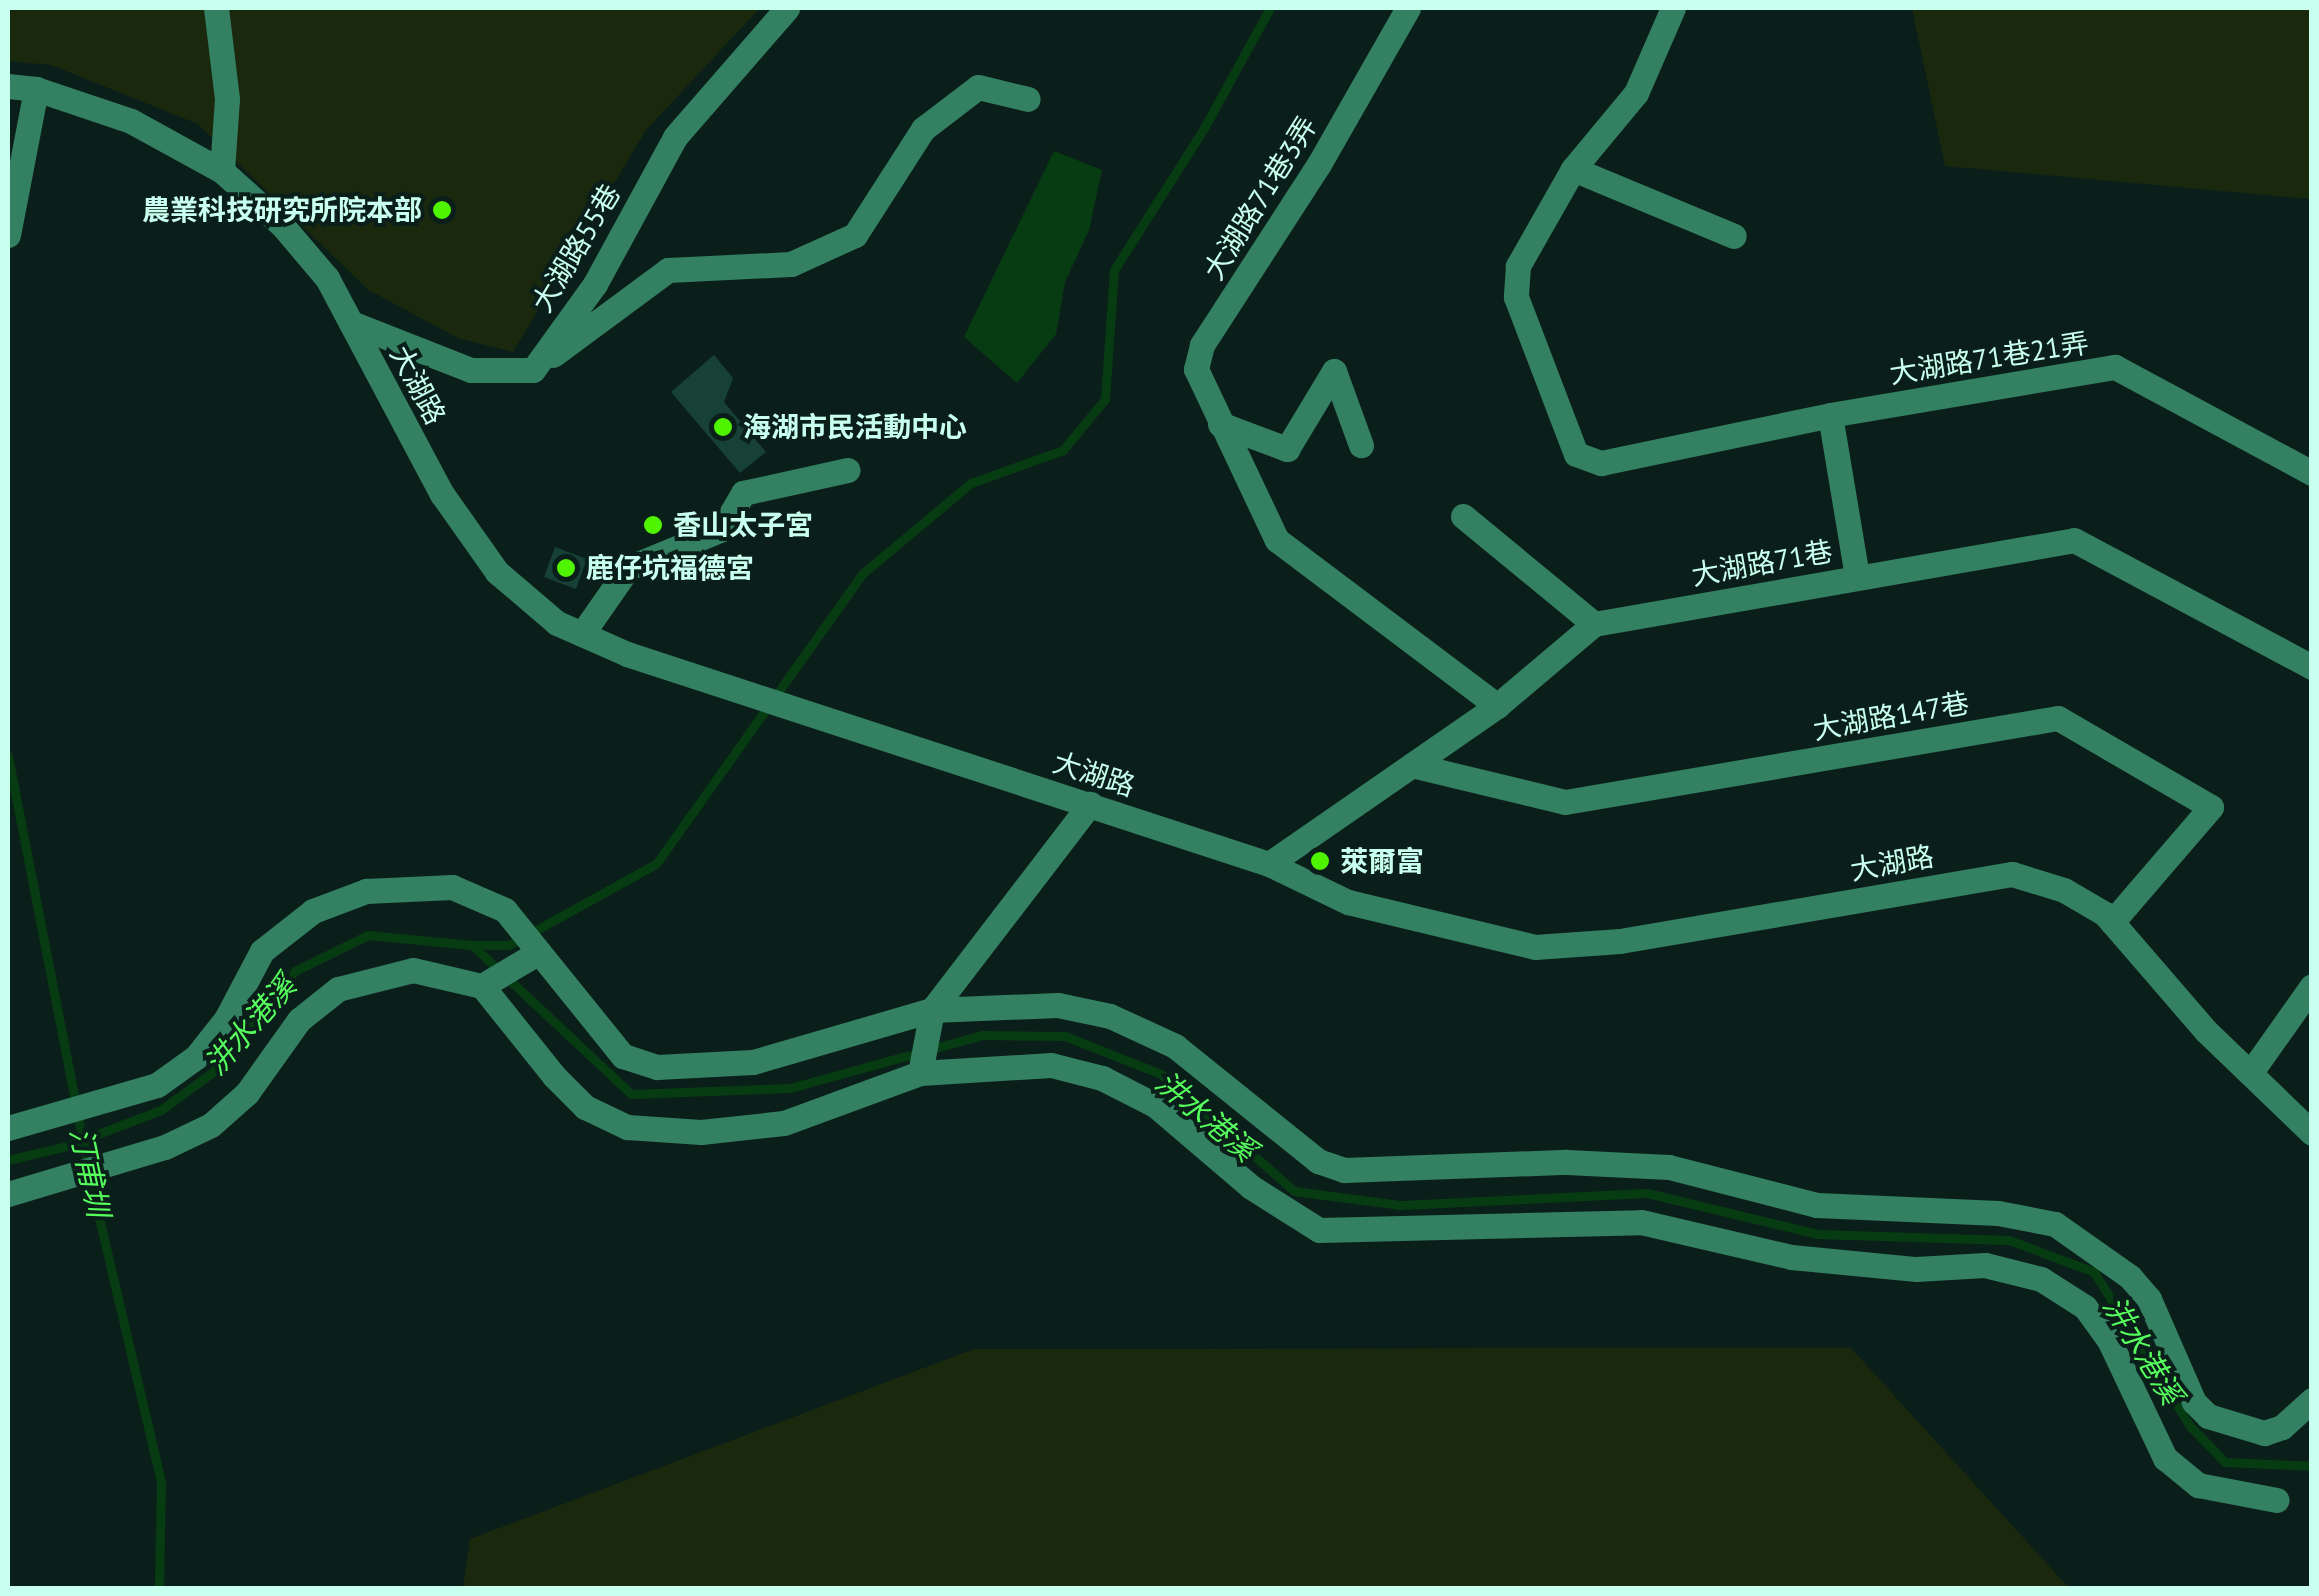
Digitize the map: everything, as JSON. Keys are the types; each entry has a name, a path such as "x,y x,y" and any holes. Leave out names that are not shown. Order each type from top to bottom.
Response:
{"street":[{"path":"216,8 227,99 222,171"},
{"name":"大湖路55巷","path":"533,370 595,284 675,137 787,8"},
{"name":"大湖路71巷3弄","path":"1408,8 1319,164 1202,345 1196,369 1276,540 1497,706"},
{"name":"大湖路71巷21弄","path":"1673,8 1636,93 1572,168 1518,266 1516,297 1576,454 1601,462 1830,415 2115,368 2312,473"},
{"name":"大湖路","path":"8,86 36,89 131,121 222,171 282,225 326,278 442,494 497,572 556,623 758,697 1269,864 1348,902 1535,947 1620,940 2012,874 2064,890 2112,922 2312,1132"},
{"path":"351,323 471,370 533,370 668,270 790,264 854,235 923,129 978,86 1028,99"},
{"path":"8,235 36,89"},
{"path":"1572,168 1734,236"},
{"path":"1220,424 1287,449 1334,371 1361,445"},
{"path":"1830,415 1857,577"},
{"path":"582,634 628,568 722,529 743,493 848,470"},
{"path":"1269,864 1497,706 1594,624 1463,516"},
{"name":"大湖路71巷","path":"1594,624 2074,540 2312,667"},
{"name":"大湖路147巷","path":"1412,765 1564,802 2058,718 2211,807 2112,922"},
{"path":"920,1073 932,1010 1090,804"},
{"path":"8,1128 156,1086 196,1057 226,1020 262,951 314,911 366,891 452,887 504,910 623,1056 657,1067 752,1062 932,1010 1058,1005 1110,1016 1175,1046 1318,1162 1344,1170 1567,1162 1668,1167 1817,1205 1998,1213 2055,1224 2130,1276 2149,1300 2194,1402 2208,1416 2264,1433 2282,1427 2312,1400"},
{"path":"482,986 538,952"},
{"path":"8,1194 164,1147 212,1125 247,1093 299,1020 338,989 413,970 482,986 554,1076 586,1107 627,1127 700,1132 784,1123 920,1073 1051,1065 1102,1078 1155,1105 1251,1187 1319,1230 1641,1222 1791,1257 1916,1270 1985,1265 2041,1280 2085,1307 2109,1340 2165,1458 2198,1486 2278,1500"},
{"path":"2251,1072 2312,986"}],"shaded area":[{"name":"農業科技研究所院本部","path":"8,8 760,8 646,130 513,352 458,338 367,289 198,124 51,65 8,61"},
{"path":"1912,8 2311,8 2311,199 1945,166"},
{"path":"1054,151 1102,170 1089,230 1065,282 1056,334 1017,383 964,337"},
{"path":"1851,1348 2069,1588 463,1588 470,1539 974,1349"}],"building":[{"name":"海湖市民活動中心","path":"714,355 733,378 724,402 766,452 740,473 671,392"},
{"name":"鹿仔坑福德宮","path":"555,547 587,559 576,589 544,577"}],"waterway":[{"path":"472,945 509,945 656,864 862,574 971,483 1063,450 1105,399 1114,270 1204,128 1270,8"},
{"name":"汀甫圳","path":"8,756 93,1192 161,1482 159,1588"},
{"name":"汫水港溪","path":"8,1160 67,1146 161,1110 214,1071 295,971 368,935 472,945 631,1094 790,1088 983,1035 1065,1036 1161,1074 1294,1191 1401,1205 1647,1193 1818,1234 2009,1240 2094,1272 2190,1426 2225,1462 2312,1466"}],"place":[{"name":"農業科技研究所院本部","path":"442,210"},
{"name":"海湖市民活動中心","path":"723,427"},
{"name":"香山太子宮","path":"653,525"},
{"name":"鹿仔坑福德宮","path":"566,568"},
{"name":"萊爾富","path":"1320,861"}]}
